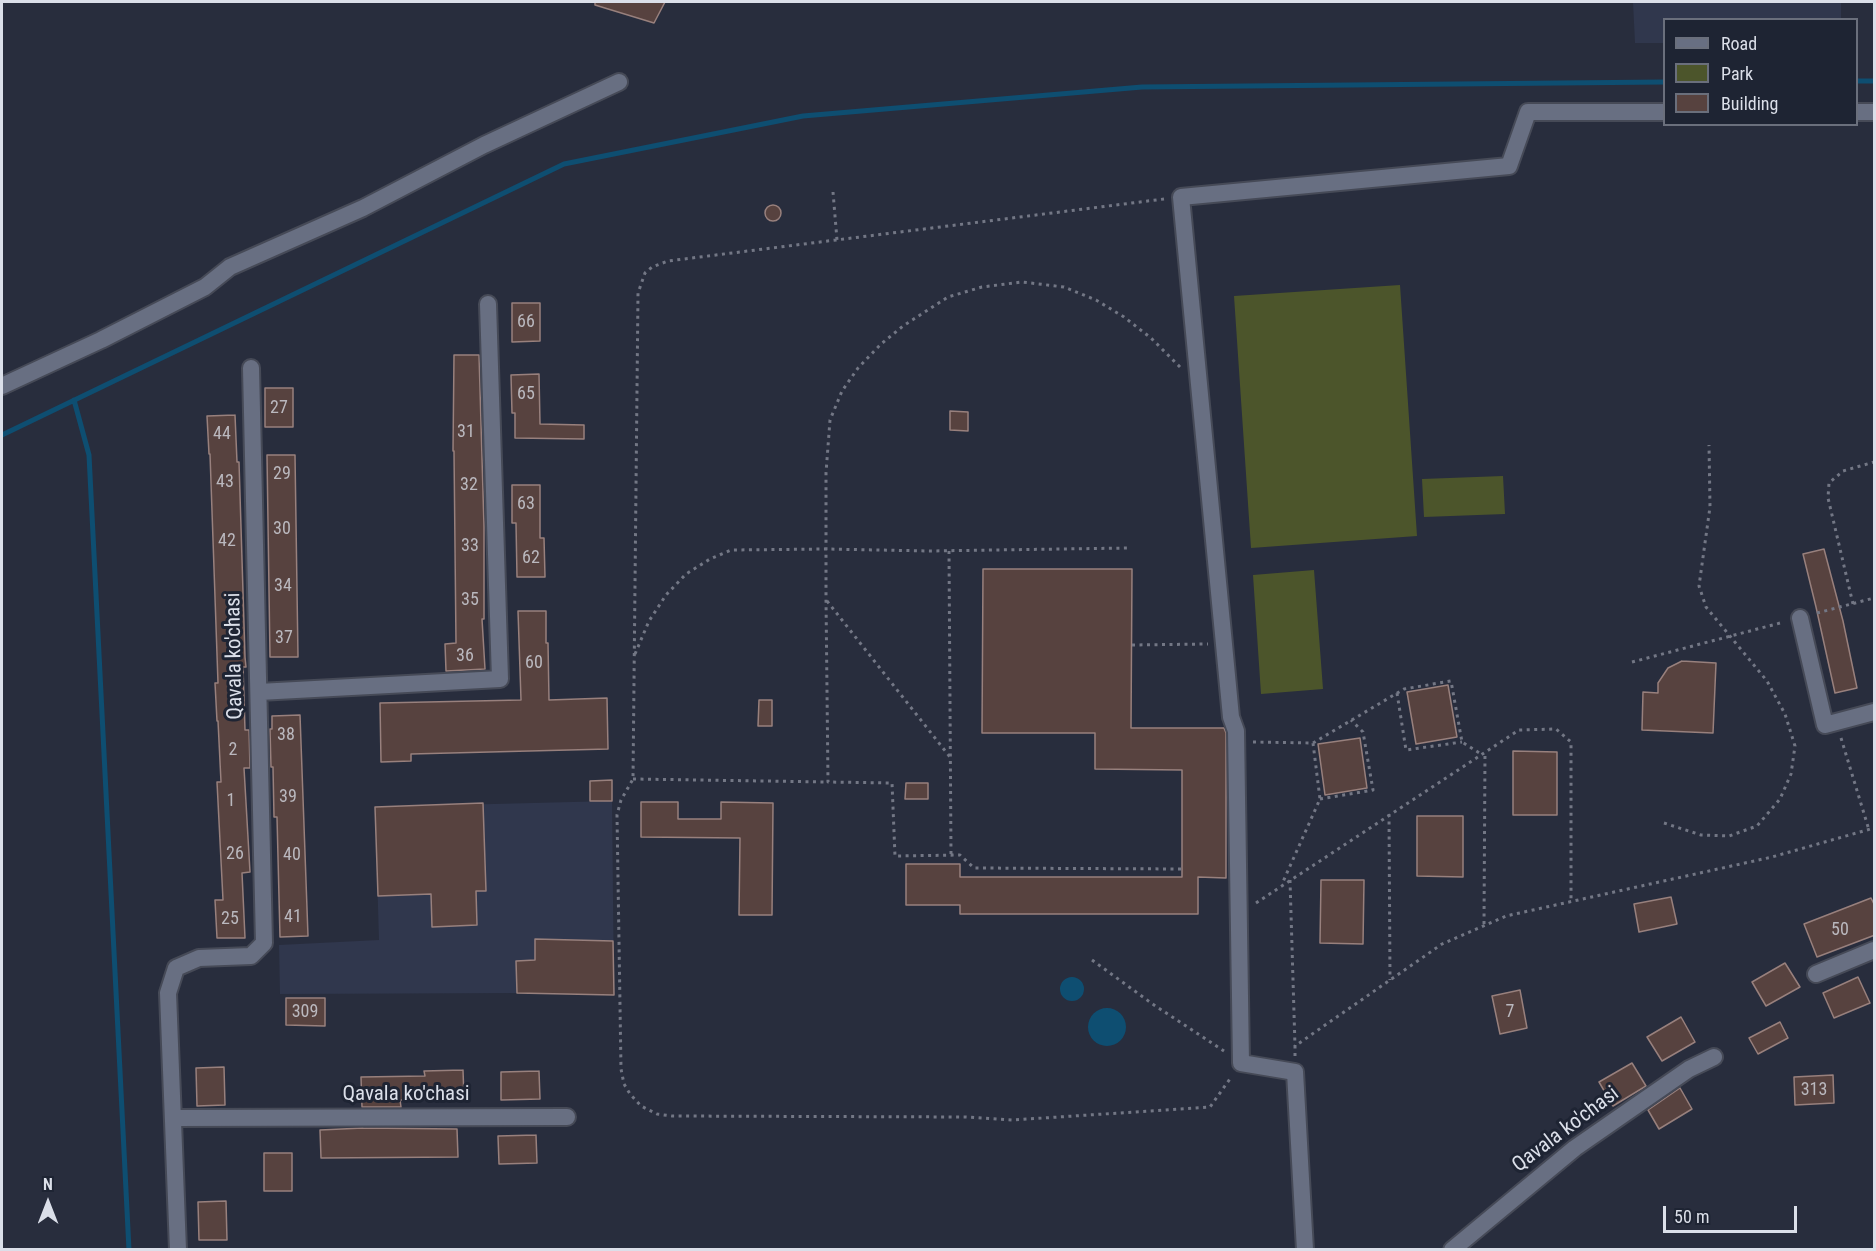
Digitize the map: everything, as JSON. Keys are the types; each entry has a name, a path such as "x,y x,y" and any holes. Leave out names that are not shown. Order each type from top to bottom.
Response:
{"street":[{"path":"2,386 101,340 205,287 230,267 363,208 484,145 618,82"},
{"path":"1305,1250 1295,1072 1241,1063 1237,741 1231,717 1181,197 1509,166 1528,112 1663,112"},
{"path":"1858,112 1875,112"},
{"path":"258,692 500,679 488,304"},
{"name":"Qavala ko'chasi","path":"251,368 264,944 250,956 200,958 176,968 168,993 173,1118 567,1117"},
{"path":"1800,618 1825,725 1875,712"},
{"path":"1816,974 1875,950"},
{"name":"Qavala ko'chasi","path":"1452,1250 1575,1148 1689,1069 1714,1057"},
{"path":"173,1118 178,1250"}],"path":[{"path":"833,192 837,240"},
{"path":"1092,960 1241,1063 1210,1107 1013,1120 966,1117 672,1116 657,1114 641,1106 630,1094 624,1084 621,1069 617,815 621,800 633,779 638,293 645,273 652,267 668,261 1181,197"},
{"path":"828,782 826,599 828,439 830,420 842,391 858,368 881,344 903,326 948,297 981,287 1022,282 1064,287 1095,300 1124,317 1151,338 1199,385"},
{"path":"1664,823 1701,835 1729,836 1757,826 1780,799 1791,774 1795,746 1785,714 1767,681 1706,608 1700,586 1710,507 1709,445"},
{"path":"1853,604 1828,498 1829,483 1843,471 1875,462"},
{"path":"634,656 649,621 666,595 686,574 710,559 731,550 949,551 1128,548"},
{"path":"949,551 951,855"},
{"path":"1632,662 1875,598"},
{"path":"826,599 950,758"},
{"path":"1132,645 1224,644"},
{"path":"1237,741 1313,743 1404,688 1451,681 1462,742"},
{"path":"1397,693 1406,750 1462,742 1483,753"},
{"path":"1320,799 1372,790 1363,732 1351,720"},
{"path":"1836,722 1869,830"},
{"path":"1239,914 1519,730 1556,729 1571,742 1571,902"},
{"path":"1281,886 1320,799 1313,743"},
{"path":"1483,753 1485,925"},
{"path":"633,779 892,783 895,856 960,855 974,868 1182,869"},
{"path":"1389,814 1390,980"},
{"path":"1295,1046 1442,944 1506,916 1772,857 1875,828"},
{"path":"1290,880 1295,1072"}],"shaded area":[{"path":"1633,2 1841,2 1841,18 1663,18 1663,43 1635,43"},
{"path":"612,801 614,995 280,994 279,945 379,940 375,807"}],"green space":[{"path":"1400,285 1417,536 1251,548 1234,296"},
{"path":"1503,476 1505,514 1424,517 1422,479"},
{"path":"1314,570 1323,689 1261,694 1253,575"}],"water":[{"path":"1072,977 1080,981 1084,989 1080,997 1072,1001 1064,997 1060,989 1064,981"},
{"path":"1107,1008 1120,1014 1126,1027 1120,1040 1107,1046 1094,1040 1088,1027 1094,1014"}],"building":[{"path":"595,2 665,2 654,23 595,5"},
{"path":"773,205 779,207 781,213 779,219 773,221 767,219 765,213 767,207"},
{"path":"512,303 540,303 540,341 512,342"},
{"path":"454,355 479,355 484,527 484,619 482,619 485,669 446,671 445,644 456,643"},
{"path":"539,374 540,424 584,425 584,439 515,438 511,375"},
{"path":"265,388 293,388 293,427 265,427"},
{"path":"950,411 968,412 968,431 950,430"},
{"path":"235,415 237,462 239,462 246,667 243,667 245,730 249,730 250,768 244,768 250,872 242,873 245,938 217,938 215,900 223,900 217,782 221,782 215,683 218,683 207,416"},
{"path":"267,455 295,455 298,657 270,657"},
{"path":"512,485 540,485 540,538 544,538 545,577 517,577 516,523 512,523"},
{"path":"1824,549 1843,621 1857,688 1835,693 1803,554"},
{"path":"983,569 1132,569 1131,728 1224,728 1226,733 1226,878 1198,877 1198,914 960,914 960,905 906,905 906,864 960,864 960,877 1182,877 1182,770 1095,769 1095,733 982,733"},
{"path":"518,611 546,611 549,700 607,698 608,749 411,754 411,761 381,762 380,703 521,700"},
{"path":"1682,661 1716,663 1713,733 1642,730 1643,692 1658,693 1658,683 1668,668"},
{"path":"1448,685 1457,737 1416,744 1407,692"},
{"path":"759,700 772,700 772,726 758,726"},
{"path":"300,715 308,936 280,937 277,817 274,817 270,729 272,729 272,716"},
{"path":"1360,738 1367,788 1325,795 1318,744"},
{"path":"1513,751 1557,752 1557,815 1513,815"},
{"path":"612,780 612,801 590,801 590,781"},
{"path":"906,783 928,783 928,799 905,799"},
{"path":"641,802 678,802 678,819 721,819 721,802 773,803 772,915 739,915 740,838 641,837"},
{"path":"483,803 486,891 476,891 477,925 432,927 431,894 378,896 375,807"},
{"path":"1417,816 1463,816 1463,877 1417,876"},
{"path":"1321,880 1364,880 1363,944 1320,943"},
{"path":"1671,897 1677,924 1639,932 1634,904"},
{"path":"1871,898 1875,906 1875,935 1817,957 1804,924"},
{"path":"535,939 613,941 614,995 517,993 516,961 535,960"},
{"path":"1785,963 1800,987 1766,1006 1752,982"},
{"path":"1858,977 1870,1003 1834,1018 1823,993"},
{"path":"1520,990 1527,1028 1500,1034 1492,996"},
{"path":"286,998 325,998 325,1026 286,1025"},
{"path":"1681,1017 1695,1042 1662,1061 1647,1037"},
{"path":"1780,1022 1788,1038 1758,1054 1749,1038"},
{"path":"1632,1063 1646,1086 1613,1106 1599,1082"},
{"path":"224,1067 225,1105 197,1106 196,1068"},
{"path":"463,1070 464,1098 400,1100 401,1107 362,1107 361,1077 425,1076 424,1071"},
{"path":"539,1071 540,1099 501,1100 501,1072"},
{"path":"1833,1075 1834,1103 1795,1105 1794,1077"},
{"path":"1680,1088 1692,1109 1659,1129 1648,1110"},
{"path":"457,1129 458,1157 321,1158 320,1130"},
{"path":"536,1135 537,1163 499,1164 498,1136"},
{"path":"264,1153 292,1153 292,1191 264,1191"},
{"path":"226,1201 227,1240 199,1240 198,1202"}],"waterway":[{"path":"1858,81 1874,81"},
{"path":"2,435 564,164 803,116 1142,87 1663,82"},
{"path":"74,400 89,455 129,1250"}]}
